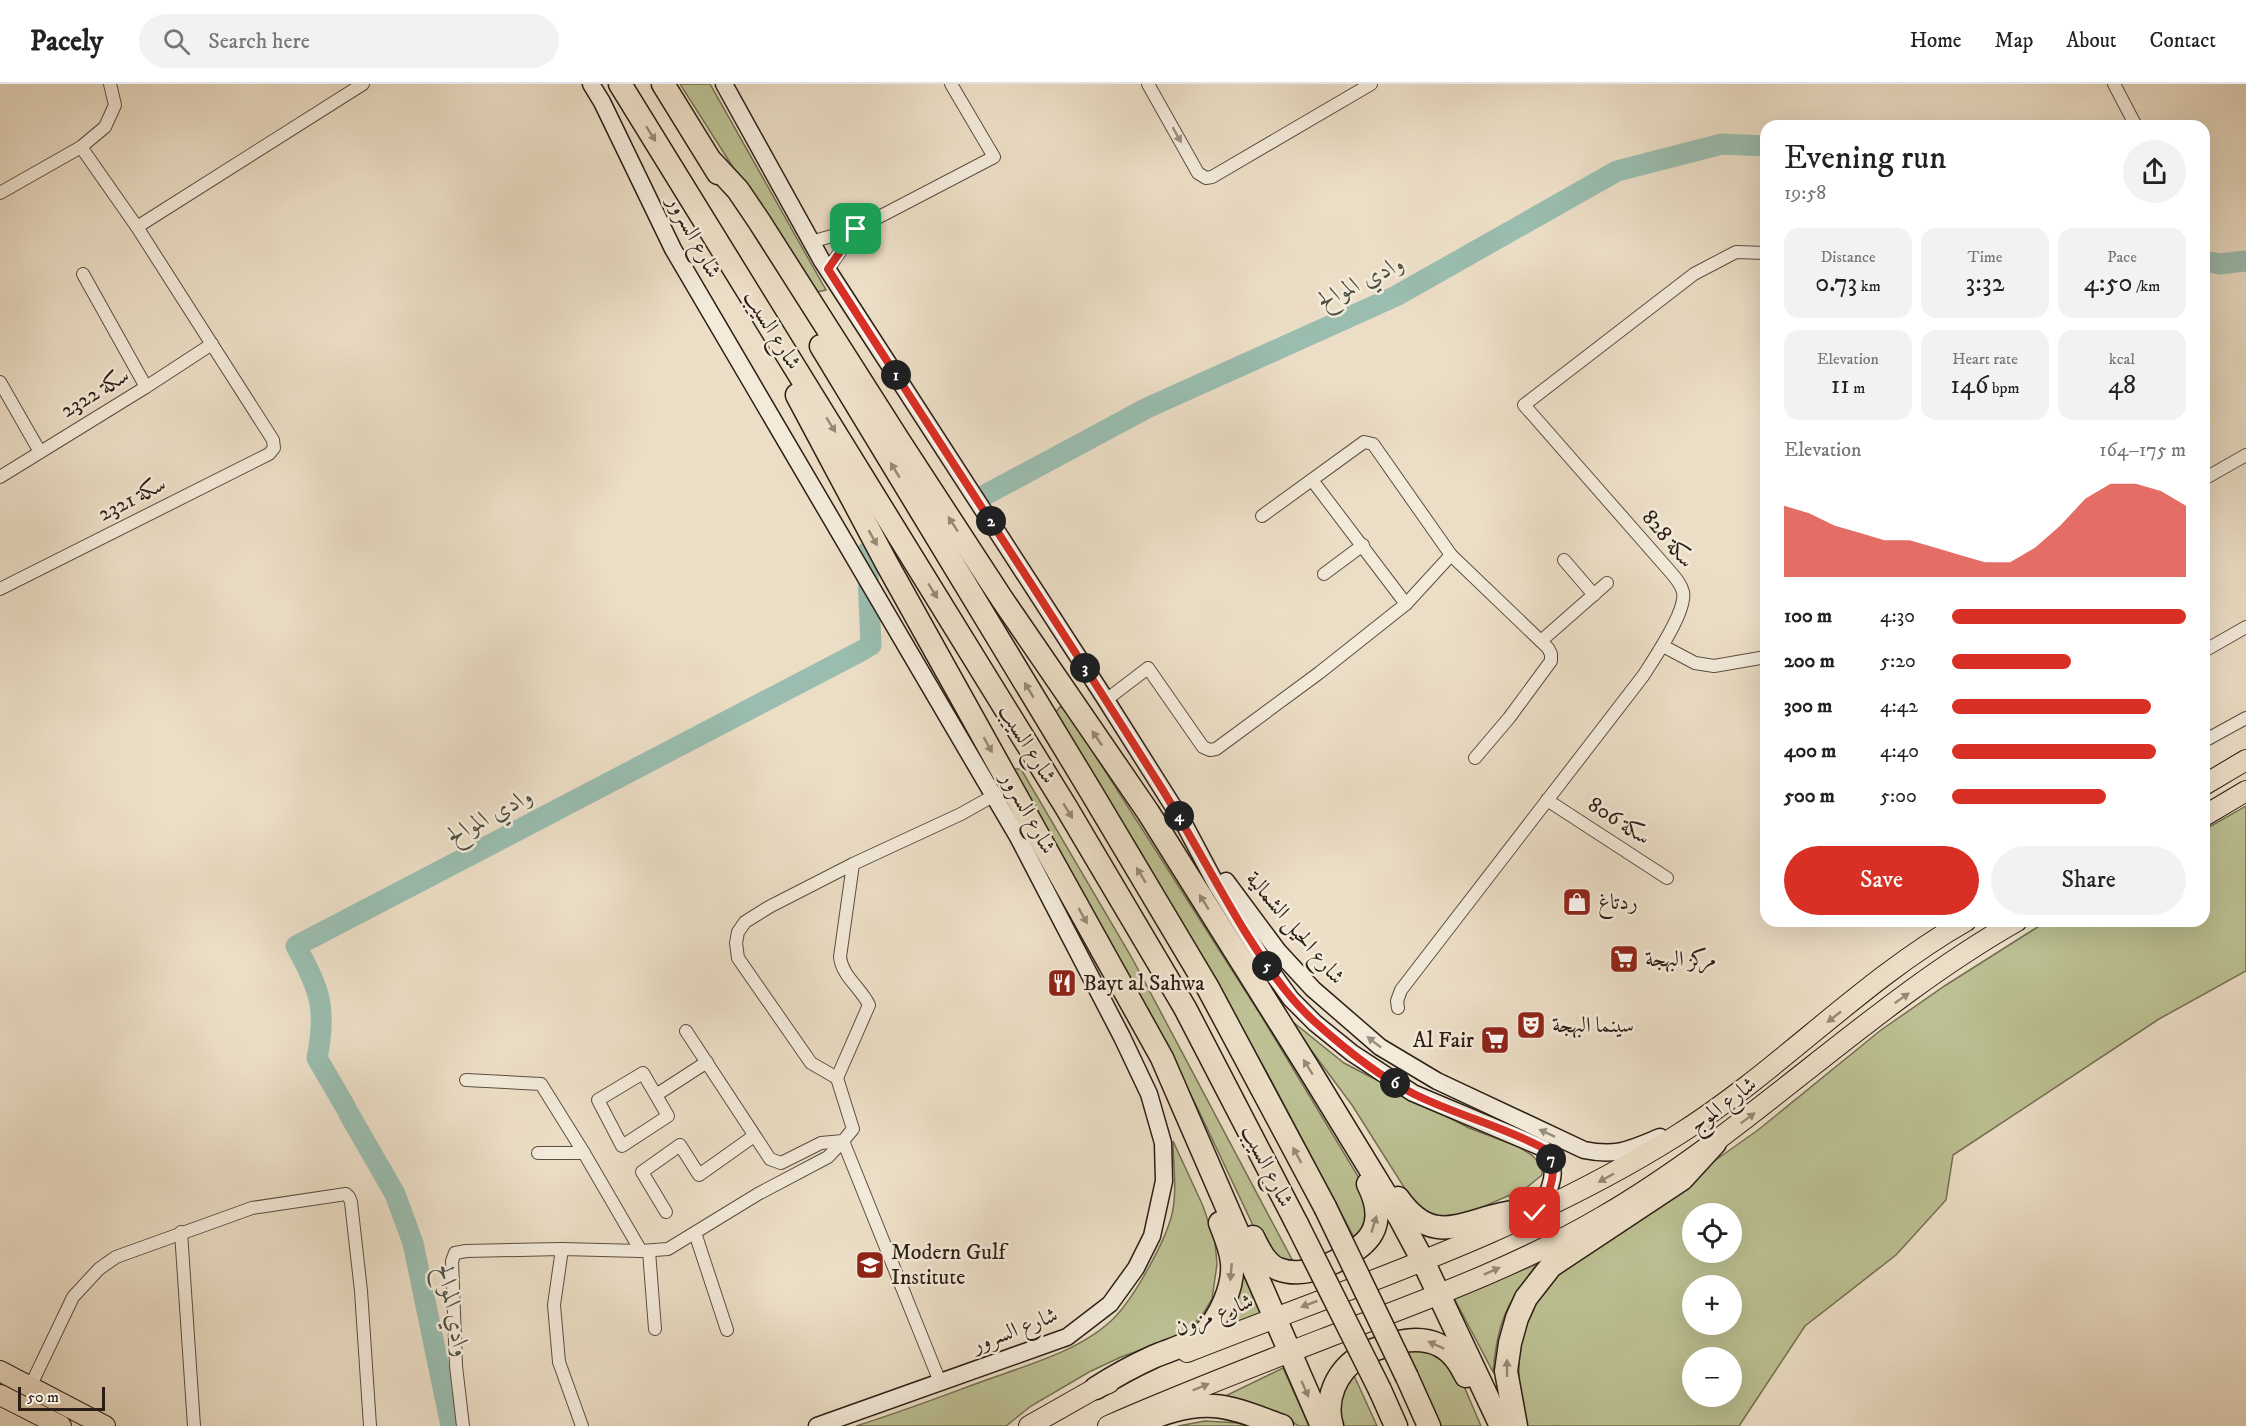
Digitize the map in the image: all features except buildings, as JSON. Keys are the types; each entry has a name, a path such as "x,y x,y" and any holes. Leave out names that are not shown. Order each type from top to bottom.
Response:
{"highway":[{"name":"شارع السيب","path":"620,84 1059,797 1185,1008 1297,1224 1396,1426"},
{"name":"شارع السيب","path":"663,84 1208,988 1325,1207 1429,1426"},
{"path":"712,162 738,190 759,221 1002,599 1148,812 1400,1218 1500,1426"},
{"path":"742,280 821,443 1162,1058 1322,1426"},
{"path":"1096,1388 1125,1370 1186,1344 1202,1334 1215,1320 1230,1280 1232,1264 1229,1247 1171,1106 1162,1058"},
{"path":"1325,1096 1352,1123 1405,1209 1431,1227 1452,1228 1504,1213 1538,1212"},
{"path":"1199,1142 1221,1174 1265,1260 1277,1268 1296,1274 1322,1268 1355,1253 1367,1242 1375,1226 1377,1213 1375,1198 1352,1155 1338,1120"},
{"path":"1516,1426 1506,1371 1510,1343 1526,1298 1551,1266 1682,1179 1715,1143"},
{"path":"1332,1426 1330,1403 1333,1388 1347,1366 1361,1355 1407,1340 1426,1341 1450,1352 1466,1375 1491,1426"},
{"path":"1132,1426 1155,1416 1187,1407 1216,1406 1282,1426"}],"main road":[{"path":"2210,781 2246,760"},
{"path":"2210,812 2246,791"},
{"name":"شارع الموج","path":"1423,1262 1538,1212 1610,1176 1681,1133 1754,1080 1876,983 1956,927"},
{"name":"شارع الموج","path":"1438,1295 1567,1237 1603,1217 1715,1143 1881,1013 1957,959 2008,927"},
{"name":"شارع مزون","path":"1029,1426 1096,1388 1423,1262"},
{"path":"1108,1426 1164,1401 1438,1295"},
{"path":"0,1371 105,1426"},
{"path":"0,1395 61,1426"}],"street":[{"path":"0,193 81,147 105,127 115,105 110,84"},
{"path":"136,227 363,84"},
{"name":"شارع السرور","path":"591,84 602,102 673,249 1018,837 1122,1037 1149,1094 1163,1143 1164,1181 1152,1236 1136,1268 1110,1304 1067,1337 817,1426"},
{"name":"شارع الحيل الشمالية","path":"724,84 828,269 1183,822 1278,951 1313,989 1380,1047 1416,1070 1584,1150 1616,1153 1632,1150 1663,1136 1681,1133"},
{"path":"812,242 856,229 994,157 951,84"},
{"path":"1148,84 1200,176 1212,177 1371,84"},
{"path":"2114,84 2133,120"},
{"path":"81,147 212,344"},
{"path":"828,269 856,229"},
{"name":"سكة 828","path":"1398,1008 1397,1001 1401,990 1643,676 1663,646 1681,607 1683,593 1681,587 1667,568 1524,405 1694,274 1736,252 1760,253"},
{"path":"83,274 146,387"},
{"name":"سكة 2322","path":"0,477 212,344"},
{"name":"سكة 2321","path":"0,589 269,454 274,448 273,440 212,344"},
{"path":"0,382 40,452"},
{"path":"1262,516 1364,442 1369,442 1451,555 1541,641 1551,654 1551,661 1509,718 1474,758"},
{"path":"2210,472 2246,455"},
{"path":"1312,480 1406,604"},
{"path":"1324,574 1363,545"},
{"path":"1106,700 1148,668 1203,747 1210,750 1216,749 1319,674 1406,604 1451,555"},
{"path":"1564,560 1594,595"},
{"path":"1541,641 1608,583"},
{"path":"2210,648 2246,627"},
{"path":"1663,646 1695,663 1714,666 1760,658"},
{"path":"2210,738 2246,718"},
{"path":"837,1078 812,1063 738,958 736,943 738,932 745,922 769,908 993,796"},
{"name":"سكة 806","path":"1547,800 1667,878"},
{"name":"شارع الحيل الشمالية","path":"1183,822 1216,884 1291,999 1352,1053 1389,1079 1413,1093 1543,1148 1551,1158 1554,1170 1552,1183 1538,1212"},
{"path":"463,1426 456,1366 452,1261 455,1253 562,1249 645,1251 668,1248 758,1194 828,1157 853,1129 837,1078 869,1005 865,996 841,966 840,957 853,864"},
{"path":"686,1031 770,1159 781,1163 821,1143 843,1141"},
{"path":"656,1095 706,1062"},
{"path":"1389,1079 1404,1078 1416,1070"},
{"path":"643,1073 656,1095 668,1116 622,1146 598,1100 643,1073"},
{"path":"466,1080 541,1084 645,1251 655,1329"},
{"path":"666,1212 642,1172 681,1145 699,1175 754,1136"},
{"path":"843,1141 940,1382"},
{"path":"538,1153 584,1153"},
{"path":"30,1387 73,1297 99,1269 116,1257 252,1208 346,1194 349,1197 361,1292 370,1426"},
{"path":"181,1232 194,1426"},
{"path":"694,1233 727,1330"},
{"path":"562,1249 554,1305 559,1362 582,1426"}],"green space":[{"path":"680,84 710,84 826,290 813,293"},
{"path":"1060,707 1065,708 1260,1014 1359,1178 1373,1207 1357,1243 1265,1069 1137,846 1055,713"},
{"path":"1021,769 1132,958 1296,1267 1283,1263 1260,1240 1196,1105 1144,1004 1011,770"},
{"path":"2246,806 2246,971 2159,1019 1953,1155 1946,1200 1896,1255 1805,1326 1739,1426 1527,1426 1519,1385 1519,1352 1524,1327 1542,1289 1576,1259 1758,1130 1881,1030 1946,985 2038,927 2210,927 2210,827"},
{"path":"1293,1022 1344,1063 1469,1128 1519,1147 1533,1156 1542,1167 1542,1175 1526,1188 1476,1210 1443,1220 1419,1211 1352,1105 1302,1038"},
{"path":"1173,1141 1203,1206 1215,1242 1217,1264 1212,1299 1203,1314 1191,1327 1168,1340 1121,1357 1089,1372 1031,1406 1006,1426 856,1426 1073,1347 1115,1317 1148,1270 1171,1218 1175,1189"},
{"path":"1537,1264 1505,1314 1493,1372 1454,1298"},
{"path":"1242,1272 1260,1313 1218,1329"},
{"path":"1406,1347 1437,1353 1463,1384 1481,1426 1440,1426"},
{"path":"1283,1368 1309,1426 1299,1426 1287,1419 1217,1400"},
{"path":"1352,1371 1377,1426 1336,1426 1334,1417"},
{"path":"1205,1421 1239,1423 1249,1426 1178,1426"}],"waterway":[{"name":"وادي الموالح","path":"985,495 1147,408 1396,296 1617,171 1722,144 1760,146"},
{"name":"وادي الموالح","path":"2210,262 2220,264 2246,261"},
{"name":"وادي الموالح","path":"867,552 871,645 867,647"},
{"name":"وادي الموالح","path":"346,1108 317,1058 321,1026 319,1000 311,975 296,946 863,650"},
{"name":"وادي الموالح","path":"349,1114 395,1194 413,1243 451,1426"}],"place":[{"name":"ردتاغ","path":"1577,902"},
{"name":"مركز البهجة","path":"1624,959"},
{"name":"Bayt al Sahwa","path":"1062,983"},
{"name":"سينما البهجة","path":"1531,1025"},
{"name":"Al Fair","path":"1495,1040"},
{"name":"Modern Gulf Institute","path":"870,1265"}],"route":[{"path":"856,229 828,269 1183,822 1216,884 1261,957 1291,999 1315,1023 1389,1079 1448,1109 1543,1148 1551,1158 1554,1170 1552,1183 1541,1211 1535,1213"}]}
